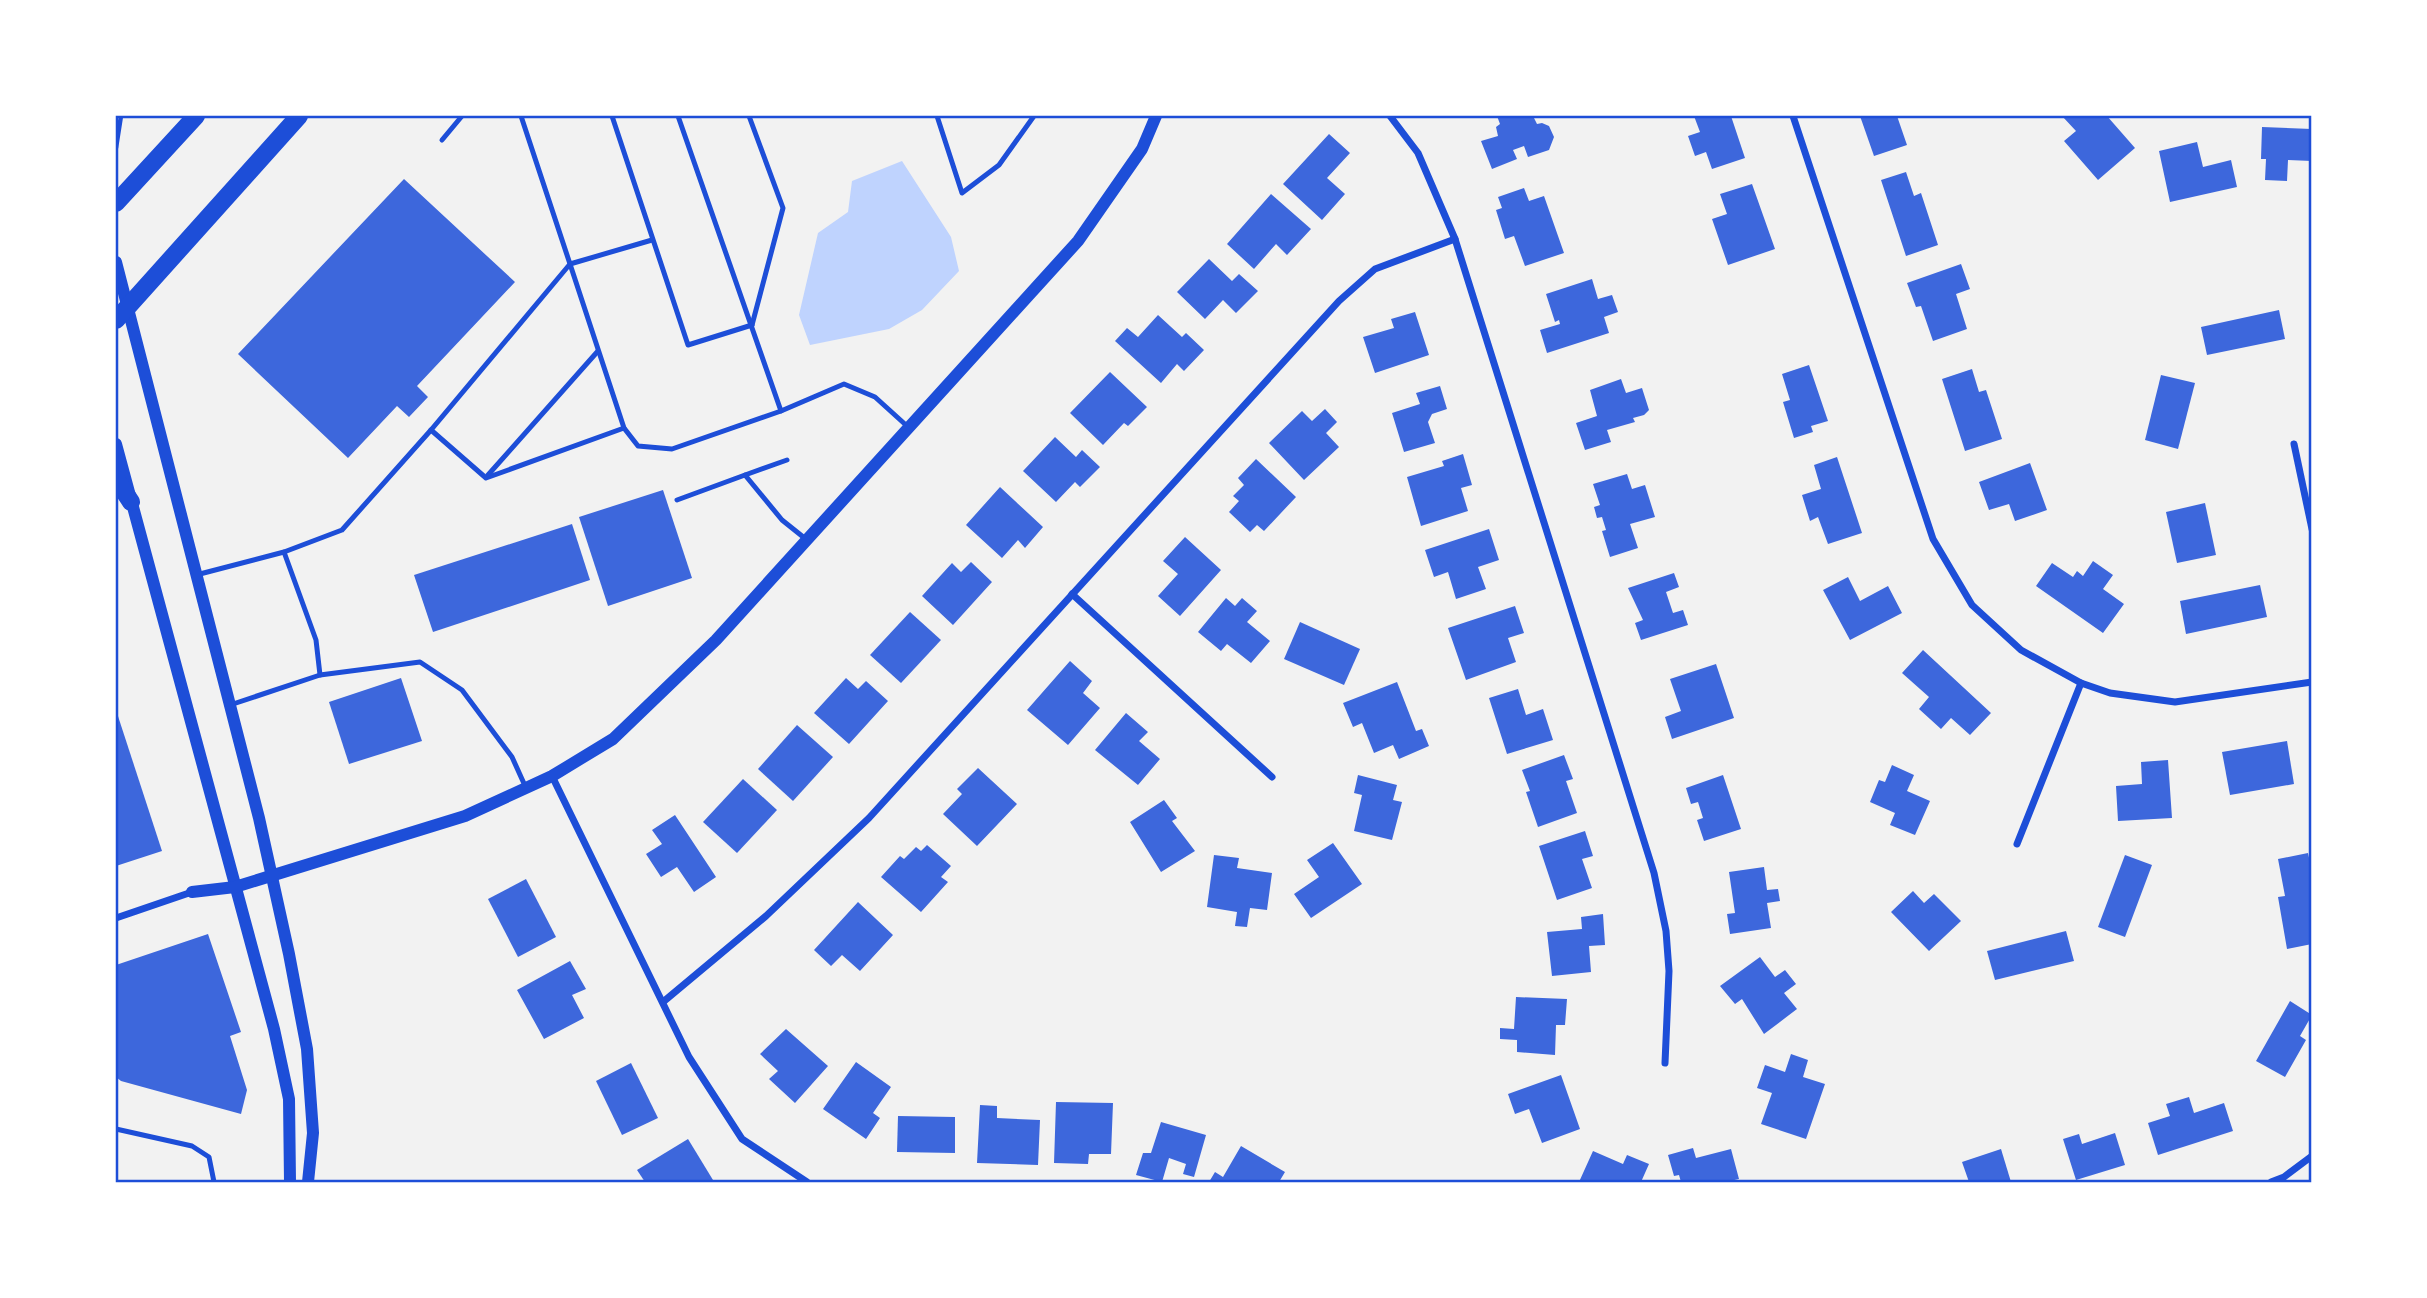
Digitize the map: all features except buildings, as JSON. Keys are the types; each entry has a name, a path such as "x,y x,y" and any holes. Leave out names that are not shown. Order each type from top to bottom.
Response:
{"main road":[{"path":"116,203 196,116"},
{"path":"122,314 299,116"},
{"path":"116,479 131,502"}],"street":[{"path":"116,918 192,892 235,887 465,816 552,776 614,739 716,640 1078,241 1142,149 1156,116"},
{"path":"1390,116 1418,153 1455,239 1654,873 1666,931 1669,971 1665,1063"},
{"path":"1793,116 1933,539 1972,605 2021,650 2081,683 2110,693 2175,702 2312,682"},
{"path":"663,1002 766,916 869,818 1339,301 1375,269 1455,239"},
{"path":"116,262 122,314 196,575 271,876 307,1049 313,1133 308,1182"},
{"path":"116,444 274,1029 289,1099 290,1182"},
{"path":"2294,444 2312,529"},
{"path":"1072,594 1272,777"},
{"path":"2017,844 2081,683"},
{"path":"552,776 602,884 689,1057 742,1139 807,1182"},
{"path":"2271,1182 2284,1177 2312,1156"}],"lane":[{"path":"442,139 462,116"},
{"path":"521,116 624,428 638,446 672,449 781,411 844,384 875,397 910,429"},
{"path":"612,116 688,345 752,325"},
{"path":"678,116 781,411"},
{"path":"749,116 783,208 752,325"},
{"path":"937,116 962,193 999,165 1034,116"},
{"path":"196,575 284,552 342,530 431,430 570,264 652,240"},
{"path":"486,478 598,351"},
{"path":"486,478 624,428"},
{"path":"431,430 486,478"},
{"path":"677,500 787,460"},
{"path":"745,475 782,520 807,540"},
{"path":"284,552 316,640 320,675"},
{"path":"230,705 320,675 420,662 462,690 512,757 526,788"},
{"path":"116,1129 192,1146 209,1157 214,1182"}],"path":[{"path":"116,148 121,116"}],"water":[{"path":"902,161 951,237 959,271 922,310 889,329 810,345 799,315 818,233 848,212 852,181"}]}
